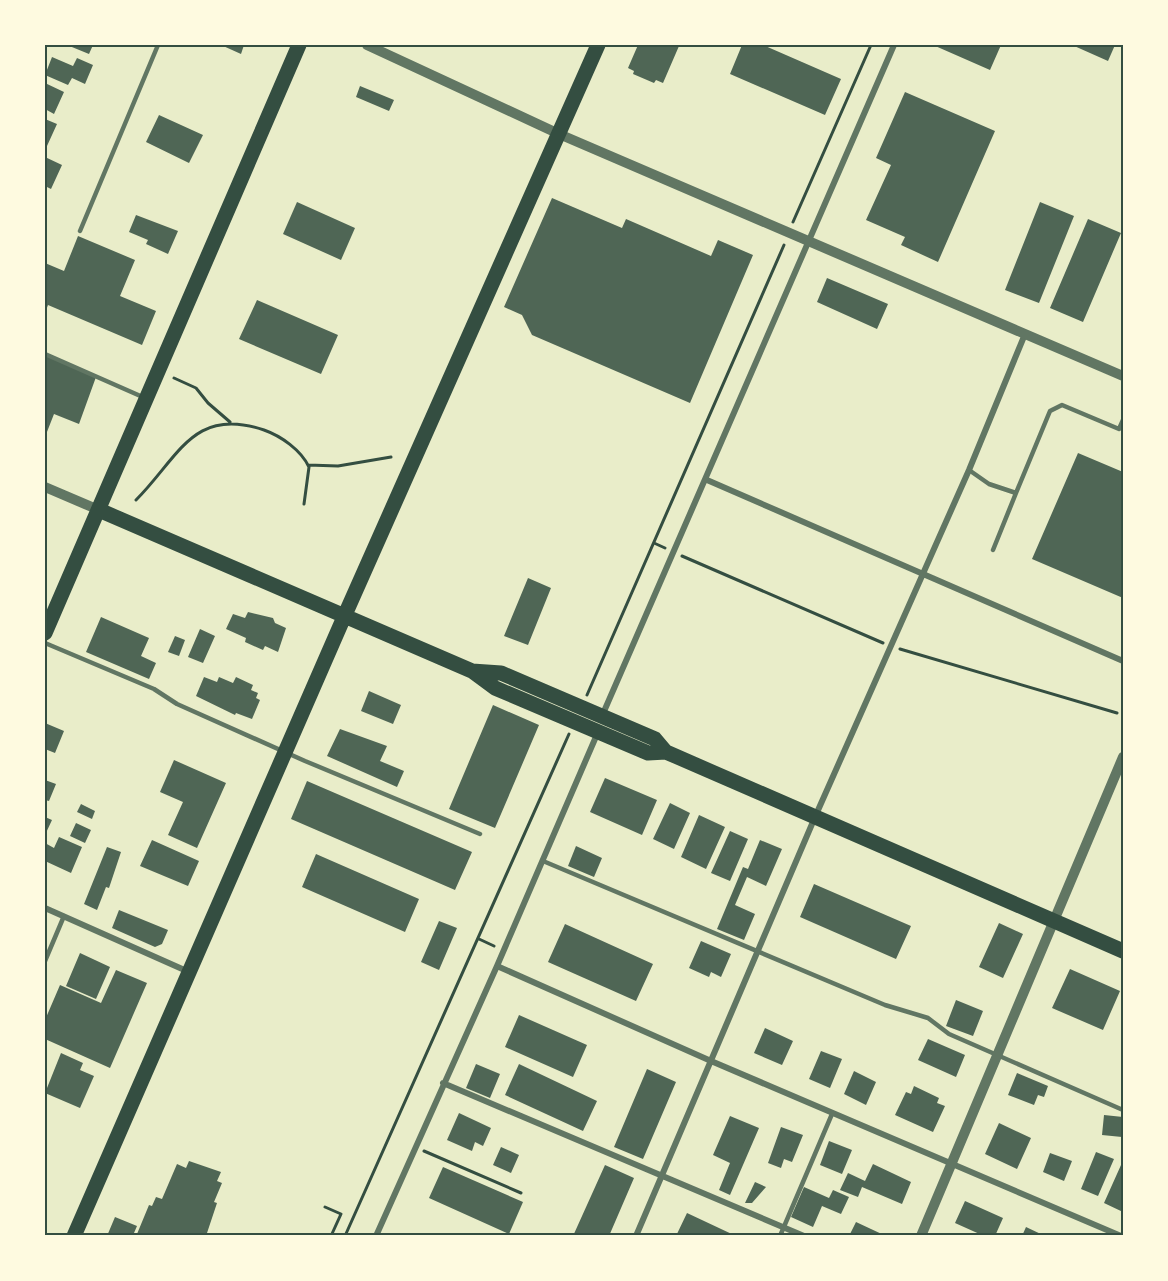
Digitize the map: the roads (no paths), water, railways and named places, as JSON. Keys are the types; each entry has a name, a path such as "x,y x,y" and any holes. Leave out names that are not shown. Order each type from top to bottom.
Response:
{"main road":[{"path":"45,633 299,45"},
{"path":"74,1236 344,616 598,45"},
{"path":"99,510 472,671 495,688 552,713 648,753 666,752"},
{"path":"472,671 501,673 655,739 666,752 1123,951"},
{"path":"552,713 559,698"}],"street":[{"path":"367,45 559,134 1123,376"},
{"path":"602,717 706,480 807,240 894,45"},
{"path":"636,1236 921,573 969,470 1025,334"},
{"path":"706,480 1123,661"},
{"path":"45,488 99,510"},
{"path":"375,1236 442,1083 497,966 598,732"},
{"path":"921,1236 1123,757"},
{"path":"45,908 189,972"},
{"path":"497,966 832,1114 1121,1236"},
{"path":"442,1083 804,1236"}],"lane":[{"path":"80,231 158,45"},
{"path":"45,354 147,399"},
{"path":"993,550 1050,411 1062,405 1121,430 1123,420"},
{"path":"969,470 989,484 1016,494"},
{"path":"45,643 154,689 177,704 285,753 480,834"},
{"path":"543,861 885,1005 928,1018 949,1034 1123,1110"},
{"path":"45,961 64,916"},
{"path":"780,1236 832,1114"}]}
